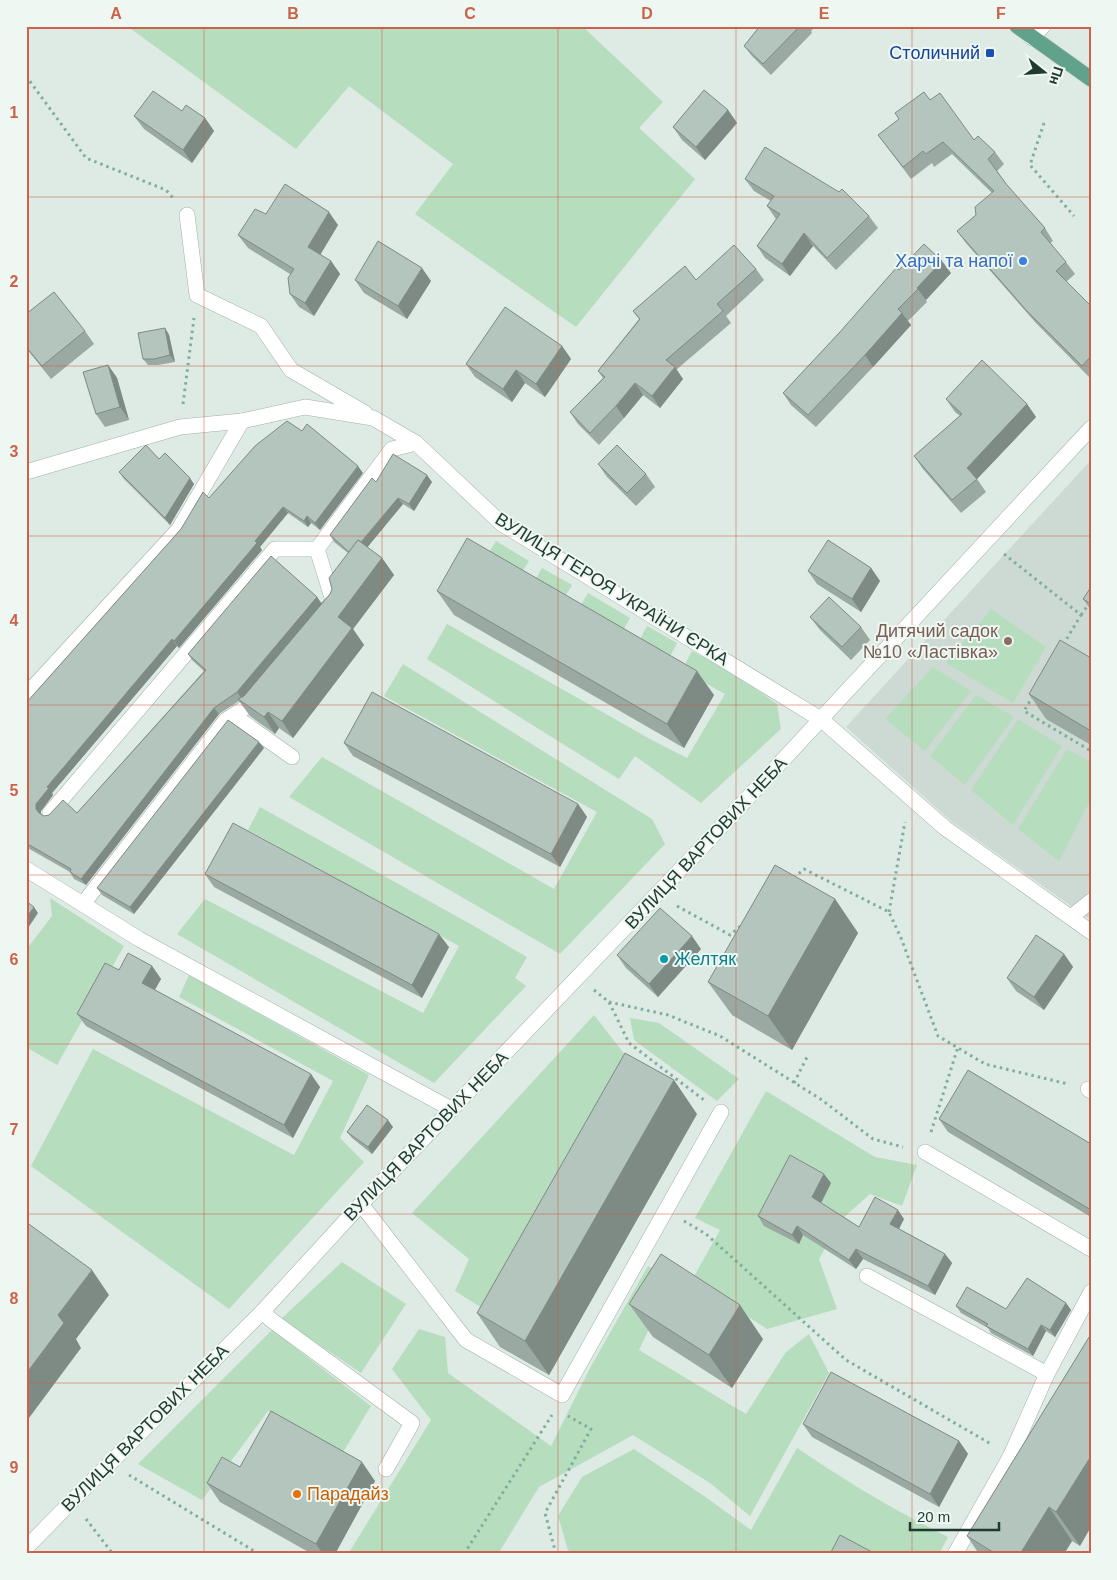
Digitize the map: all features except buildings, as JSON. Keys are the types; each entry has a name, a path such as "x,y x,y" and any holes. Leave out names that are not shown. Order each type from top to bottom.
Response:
{"main road":[{"path":"1018,26 1091,79"}],"street":[{"path":"1032,38 1043,26"},
{"path":"187,215 197,294 261,326 291,370 373,418"},
{"name":"ВУЛИЦЯ ГЕРОЯ УКРАЇНИ ЄРКА","path":"26,472 180,426 242,421 305,407 373,418 416,443 502,524 822,720 945,828 1091,932"},
{"path":"26,695 179,529 242,421"},
{"name":"ВУЛИЦЯ ВАРТОВИХ НЕБА","path":"26,1548 263,1311 361,1204 822,720 1091,428"},
{"path":"317,549 392,449 416,443"},
{"path":"50,813 275,549 317,549"},
{"path":"317,549 334,604 322,618"},
{"path":"83,904 226,720 248,706 267,684"},
{"path":"234,716 292,757"},
{"path":"26,869 139,939 451,1109"},
{"path":"1071,916 1091,901"},
{"path":"361,1204 466,1340 562,1395 721,1112"},
{"path":"925,1152 1091,1249"},
{"path":"867,1276 1047,1374"},
{"path":"955,1554 1010,1457 1047,1374 1091,1292"},
{"path":"263,1311 270,1319 412,1423 386,1469"}],"path":[{"path":"26,76 86,158 166,190 187,215"},
{"path":"1044,123 1030,166 1074,216"},
{"path":"180,426 197,294"},
{"path":"1000,548 1082,615"},
{"path":"1062,647 1091,601"},
{"path":"1034,695 1024,712 1091,751"},
{"path":"909,796 889,912 901,938 938,1036 986,1064 1089,1090"},
{"path":"789,883 804,869 889,912"},
{"path":"677,906 730,935 745,922"},
{"path":"576,979 610,1002 668,1015 720,1036 822,1100 874,1139 925,1152 958,1047"},
{"path":"610,1002 629,1043 721,1112"},
{"path":"794,1083 808,1054"},
{"path":"666,1211 706,1234 846,1360 995,1446 1010,1457"},
{"path":"464,1554 556,1408"},
{"path":"556,1554 545,1513 591,1429 563,1413"},
{"path":"110,1464 259,1554"},
{"path":"72,1501 113,1554"}],"shaded area":[{"name":"Дитячий садок №10 «Ластівка»","path":"1091,460 1091,920 951,821 846,727"}],"green space":[{"path":"127,26 582,26 663,102 639,128 695,179 576,327 415,214 453,164 349,86 296,149"},
{"path":"496,541 529,561 519,577 486,557"},
{"path":"542,568 572,585 562,602 532,585"},
{"path":"588,593 630,618 620,636 577,611"},
{"path":"991,609 1046,647 1013,703 946,663"},
{"path":"447,624 687,758 725,694 682,670 692,651 737,675 777,704 781,729 701,803 635,756 619,779 427,659"},
{"path":"647,626 677,643 667,662 637,645"},
{"path":"403,664 652,819 665,844 560,954 289,797 322,757 554,889 597,812 384,696"},
{"path":"933,667 971,691 925,751 885,719"},
{"path":"976,695 1014,717 965,785 930,756"},
{"path":"1018,719 1062,746 1013,825 971,790"},
{"path":"1067,749 1091,762 1091,799 1059,861 1018,829"},
{"path":"260,807 527,957 515,978 526,986 434,1083 177,934 205,899 423,1013 459,946 248,830"},
{"path":"50,898 124,946 57,1065 26,1047 26,950 52,916"},
{"path":"189,975 369,1075 340,1138 364,1162 229,1309 31,1166 93,1049 294,1155 333,1081 179,997"},
{"path":"594,1015 640,1074 490,1313 455,1291 469,1259 412,1213"},
{"path":"630,1018 659,1023 739,1079 717,1101 634,1040"},
{"path":"766,1091 875,1157 917,1165 902,1206 870,1194 842,1219 819,1259 837,1309 767,1329 692,1280 720,1230 695,1218"},
{"path":"342,1262 406,1304 361,1373 281,1319"},
{"path":"648,1266 679,1283 648,1331 639,1350 746,1414 786,1352 809,1334 829,1373 750,1516 710,1483 633,1435 539,1487 498,1554 348,1554 431,1420 392,1369 419,1329 445,1337 448,1373 551,1446 590,1368"},
{"path":"272,1330 371,1406 343,1452 268,1411 202,1500 138,1464"},
{"path":"797,1448 871,1495 948,1537 939,1554 574,1554 568,1550 558,1516 582,1477 634,1449 751,1530"}],"place":[{"name":"Столичний","path":"990,53"},
{"name":"Харчі та напої","path":"1023,261"},
{"name":"Дитячий садок №10 «Ластівка»","path":"1008,641"},
{"name":"Желтяк","path":"664,959"},
{"name":"Парадайз","path":"297,1494"}]}
